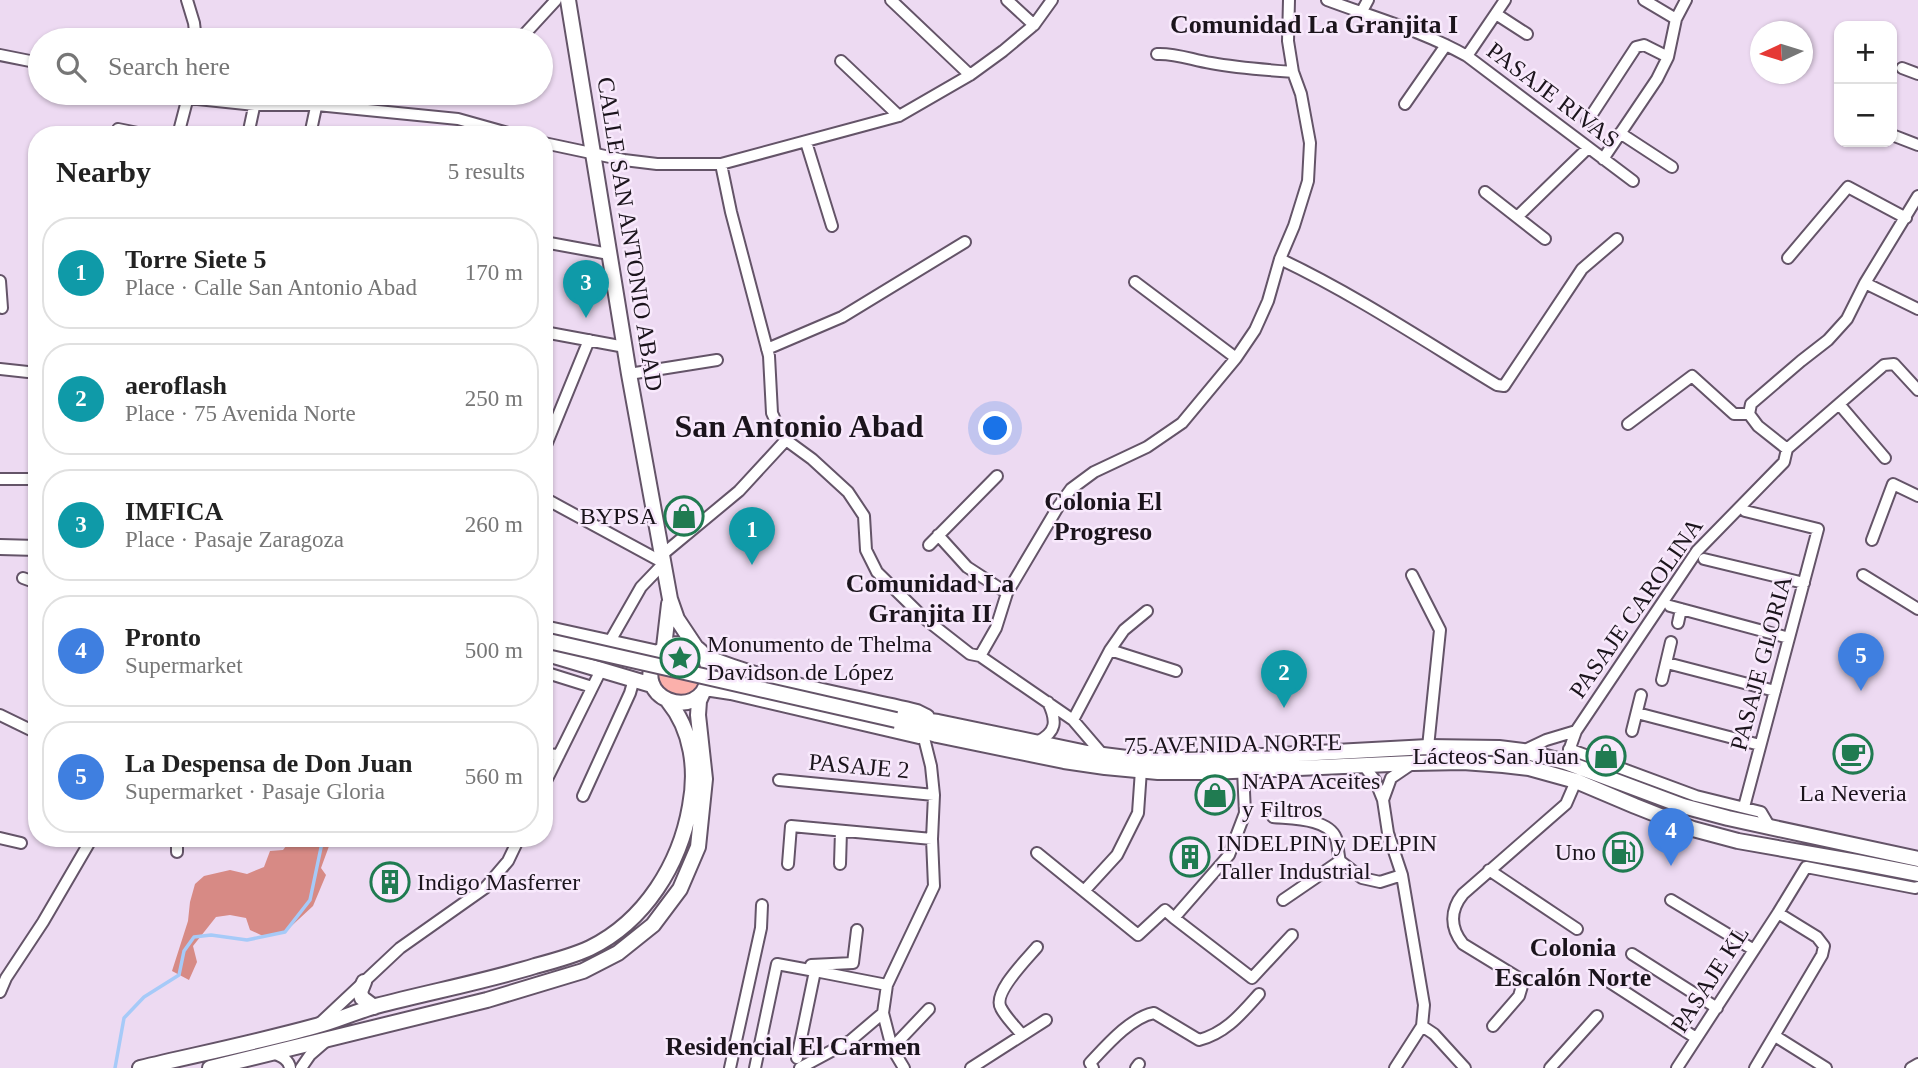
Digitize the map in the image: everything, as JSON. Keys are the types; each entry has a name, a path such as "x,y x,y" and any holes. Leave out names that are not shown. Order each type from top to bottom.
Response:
{"main road":[{"name":"CALLE SAN ANTONIO ABAD","path":"568,0 629,374 670,599 677,619 700,652"},
{"path":"0,547 28,548"},
{"name":"CALLE SAN ANTONIO ABAD","path":"661,650 670,599"},
{"path":"553,630 608,643 661,650 681,643 726,665 770,678 917,712 933,731"},
{"name":"75 AVENIDA NORTE","path":"553,641 899,720 912,727 1064,761 1141,770 1210,772 1413,763 1529,768 1576,781 1684,825 1738,841 1918,874"},
{"path":"652,685 650,668 661,650"},
{"path":"210,1068 487,1000 583,971 618,953 653,925 680,889 698,847 705,779 698,715 699,701 709,674 708,664 700,652"},
{"path":"140,1068 317,1026 373,1007 507,975 565,957 591,948 617,931 638,912 659,888 675,859 687,827 693,790 692,757 686,728 678,713 652,685 553,656"},
{"path":"668,701 691,701 704,690 732,692 933,731"},
{"name":"75 AVENIDA NORTE","path":"933,731 1037,742 1103,755 1150,758 1226,758 1428,747 1499,748 1567,756 1683,806 1771,828 1918,859"},
{"path":"364,982 360,992 362,998 373,1007"}],"street":[{"path":"187,0 195,28"},
{"path":"531,28 555,0"},
{"path":"891,0 970,75"},
{"path":"1007,0 1034,25"},
{"path":"553,145 657,164 721,164 899,116 970,75 1034,25 1052,0"},
{"path":"980,656 996,628 1007,593 1071,489 1094,472 1147,447 1182,423 1236,358 1255,330 1268,301 1308,181 1310,143 1288,41 1289,0"},
{"name":"PASAJE RIVAS","path":"1327,0 1406,27 1467,56 1633,181"},
{"path":"1361,13 1368,0"},
{"path":"1467,56 1505,0"},
{"path":"1644,0 1676,19"},
{"path":"1603,159 1657,79 1668,57 1676,19 1686,0"},
{"path":"1496,14 1527,34"},
{"path":"1405,104 1446,45"},
{"path":"1587,122 1636,47 1644,46 1668,57"},
{"path":"1157,54 1171,54 1243,68 1293,72"},
{"path":"0,58 28,62"},
{"path":"841,61 899,116"},
{"path":"1902,68 1918,74"},
{"path":"180,126 186,105"},
{"path":"250,126 255,105 317,105 458,119 483,126"},
{"path":"312,126 317,105"},
{"path":"1620,132 1672,167"},
{"path":"1897,137 1918,145"},
{"path":"806,142 832,226"},
{"path":"1517,217 1588,148"},
{"path":"721,164 767,349 772,413 780,431 786,440 848,492 864,516 866,550 877,572 924,618 970,654 980,656 1073,720 1103,755"},
{"path":"1788,258 1848,187 1906,218"},
{"path":"1485,192 1545,239"},
{"path":"1787,449 1758,426 1749,414 1751,404 1828,340 1847,319 1918,196"},
{"path":"1280,259 1362,302 1497,385 1504,386 1582,270 1617,239"},
{"path":"767,349 842,317 965,242"},
{"path":"553,244 610,254"},
{"path":"0,281 2,307"},
{"path":"1135,282 1236,358"},
{"path":"1866,283 1918,309"},
{"path":"553,334 625,348"},
{"path":"553,428 589,340"},
{"path":"629,374 717,360"},
{"name":"PASAJE CAROLINA","path":"1567,756 1576,731 1697,551 1733,511 1784,463 1787,449 1888,363 1894,364 1918,390"},
{"path":"0,369 28,372"},
{"path":"1629,424 1692,376 1734,414 1749,414"},
{"path":"1839,404 1885,458"},
{"path":"608,643 641,586 664,559 738,491 786,440"},
{"path":"929,545 997,476"},
{"path":"0,479 28,479"},
{"path":"1872,540 1893,484 1918,496"},
{"path":"553,503 664,559"},
{"name":"PASAJE GLORIA","path":"1744,807 1818,529 1745,511"},
{"path":"938,535 967,567 1007,593"},
{"path":"1704,559 1804,583"},
{"path":"1412,575 1440,630 1428,747"},
{"path":"1863,575 1918,608"},
{"path":"23,578 28,580"},
{"path":"1678,623 1676,607 1789,638"},
{"path":"1073,720 1110,650 1124,630 1147,611"},
{"path":"1662,680 1671,642"},
{"path":"1110,650 1176,671"},
{"path":"1667,663 1775,691"},
{"path":"553,767 601,670"},
{"path":"553,675 592,687"},
{"path":"583,796 634,679"},
{"path":"1632,731 1641,695"},
{"path":"1037,742 1051,732 1053,725 1053,712 1048,702"},
{"path":"1637,713 1760,745"},
{"path":"0,715 28,729"},
{"path":"904,1068 892,1048 883,1013 887,985 934,886 934,795 931,766 933,731"},
{"name":"PASAJE CAROLINA","path":"1522,751 1576,731"},
{"path":"553,755 559,755"},
{"path":"1567,756 1696,796 1761,812 1771,828"},
{"path":"1383,800 1391,778 1413,763"},
{"path":"1363,765 1375,780 1383,800 1388,833 1402,875 1424,1006 1422,1026 1395,1068"},
{"path":"1084,891 1117,855 1138,813 1141,770"},
{"path":"1174,918 1229,855 1245,813 1243,770"},
{"name":"PASAJE 2","path":"779,780 934,795"},
{"path":"1493,1026 1519,996 1522,986 1517,976 1463,944 1453,925 1453,911 1457,902 1489,870 1566,804 1576,781"},
{"path":"1273,817 1314,822 1330,829 1335,837 1340,861 1362,878 1380,882 1402,875"},
{"path":"788,864 791,827 932,839"},
{"path":"840,864 841,831"},
{"path":"0,838 21,843"},
{"path":"0,992 87,847"},
{"path":"177,847 177,852"},
{"path":"317,1026 400,948 485,888 508,861 515,847"},
{"path":"1037,853 1138,935 1165,910 1252,978 1292,935"},
{"path":"1283,900 1340,861"},
{"name":"PASAJE KL","path":"1677,1068 1806,867 1918,887"},
{"path":"1489,870 1577,929"},
{"path":"1671,900 1754,950"},
{"path":"730,1068 761,928 762,905"},
{"path":"1755,1068 1822,955 1824,946 1817,937 1778,913"},
{"path":"813,968 853,963 857,930"},
{"path":"1022,1035 999,1007 998,999 1007,983 1037,947"},
{"path":"1632,954 1717,1008"},
{"path":"755,1068 777,964 813,968 887,985"},
{"path":"798,1063 813,968"},
{"path":"1608,981 1696,1038"},
{"path":"1093,1068 1090,1063 1115,1037 1146,1014 1154,1013 1199,1040 1225,1029 1259,994"},
{"path":"892,1048 929,1009"},
{"path":"798,1063 850,1041 883,1013"},
{"path":"1555,1066 1597,1016"},
{"path":"971,1068 1046,1020"},
{"path":"1422,1026 1434,1034 1465,1068"},
{"path":"1775,1036 1826,1068"},
{"path":"301,1068 329,1039"},
{"path":"272,1054 285,1059 290,1068"},
{"path":"1911,1068 1918,1064"}],"shaded area":[{"path":"689,649 703,662 700,687 688,695 676,696 668,693 662,686 659,661 664,654 672,650"},
{"path":"285,847 329,847 321,868 326,875 313,906 285,932 263,936 250,930 246,918 230,915 216,917 193,946 197,962 189,980 172,971 188,921 195,884 204,876 230,870 247,874 264,867 270,851 283,850"}],"waterway":[{"path":"115,1068 124,1018 144,997 179,975 184,951 194,937 211,935 247,940 285,932 310,900 321,847"}],"place":[{"name":"IMFICA","path":"586,318"},
{"name":"BYPSA","path":"684,516"},
{"name":"Torre Siete 5","path":"752,565"},
{"name":"Monumento de Thelma Davidson de López","path":"680,658"},
{"name":"La Despensa de Don Juan","path":"1861,691"},
{"name":"aeroflash","path":"1284,708"},
{"name":"La Neveria","path":"1853,754"},
{"name":"Lácteos San Juan","path":"1606,756"},
{"name":"NAPA Aceites y Filtros","path":"1215,795"},
{"name":"Uno","path":"1623,852"},
{"name":"INDELPIN y DELPIN Taller Industrial","path":"1190,857"},
{"name":"Pronto","path":"1671,866"},
{"name":"Indigo Masferrer","path":"390,882"}],"district":[{"name":"Comunidad La Granjita I","path":"1314,24"},
{"name":"San Antonio Abad","path":"799,426"},
{"name":"Colonia El Progreso","path":"1103,516"},
{"name":"Comunidad La Granjita II","path":"930,598"},
{"name":"Colonia Escalón Norte","path":"1573,962"},
{"name":"Residencial El Carmen","path":"793,1046"}]}
